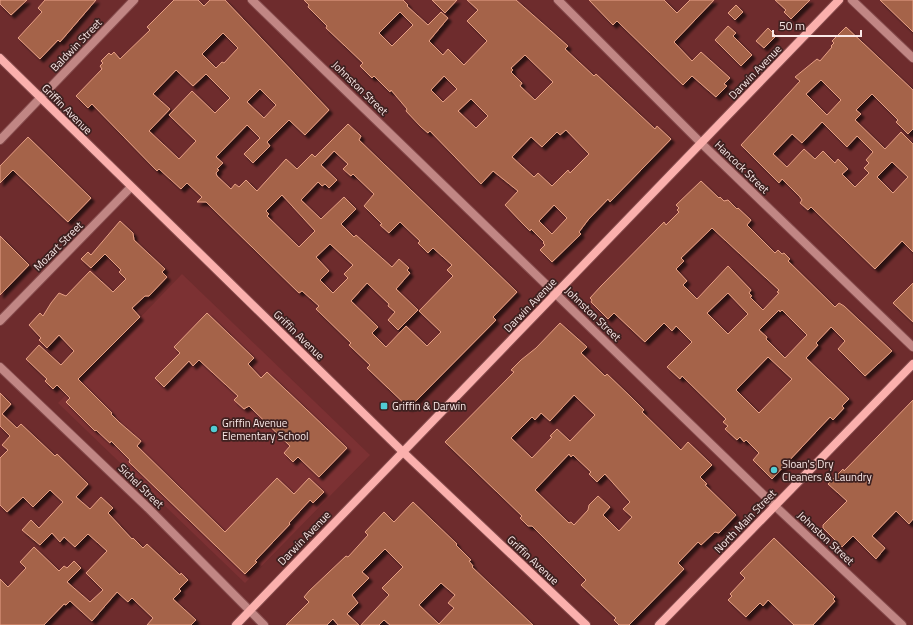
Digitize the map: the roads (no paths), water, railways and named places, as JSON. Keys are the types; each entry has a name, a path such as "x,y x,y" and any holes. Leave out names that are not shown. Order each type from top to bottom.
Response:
{"main road":[{"name":"Darwin Avenue","path":"236,625 839,0"},
{"name":"Griffin Avenue","path":"0,58 403,452 586,625"},
{"name":"North Main Street","path":"659,625 913,364"}],"street":[{"name":"Baldwin Street","path":"0,140 134,0"},
{"name":"Johnston Street","path":"252,0 775,506 902,625"},
{"name":"Hancock Street","path":"558,0 701,144 913,347"},
{"path":"852,0 913,58"},
{"name":"Mozart Street","path":"0,321 131,187"},
{"name":"Sichel Street","path":"0,367 148,508 264,625"}],"place":[{"name":"Griffin & Darwin","path":"384,406"},
{"name":"Griffin Avenue Elementary School","path":"214,429"},
{"name":"Sloan's Dry Cleaners & Laundry","path":"774,470"}]}
